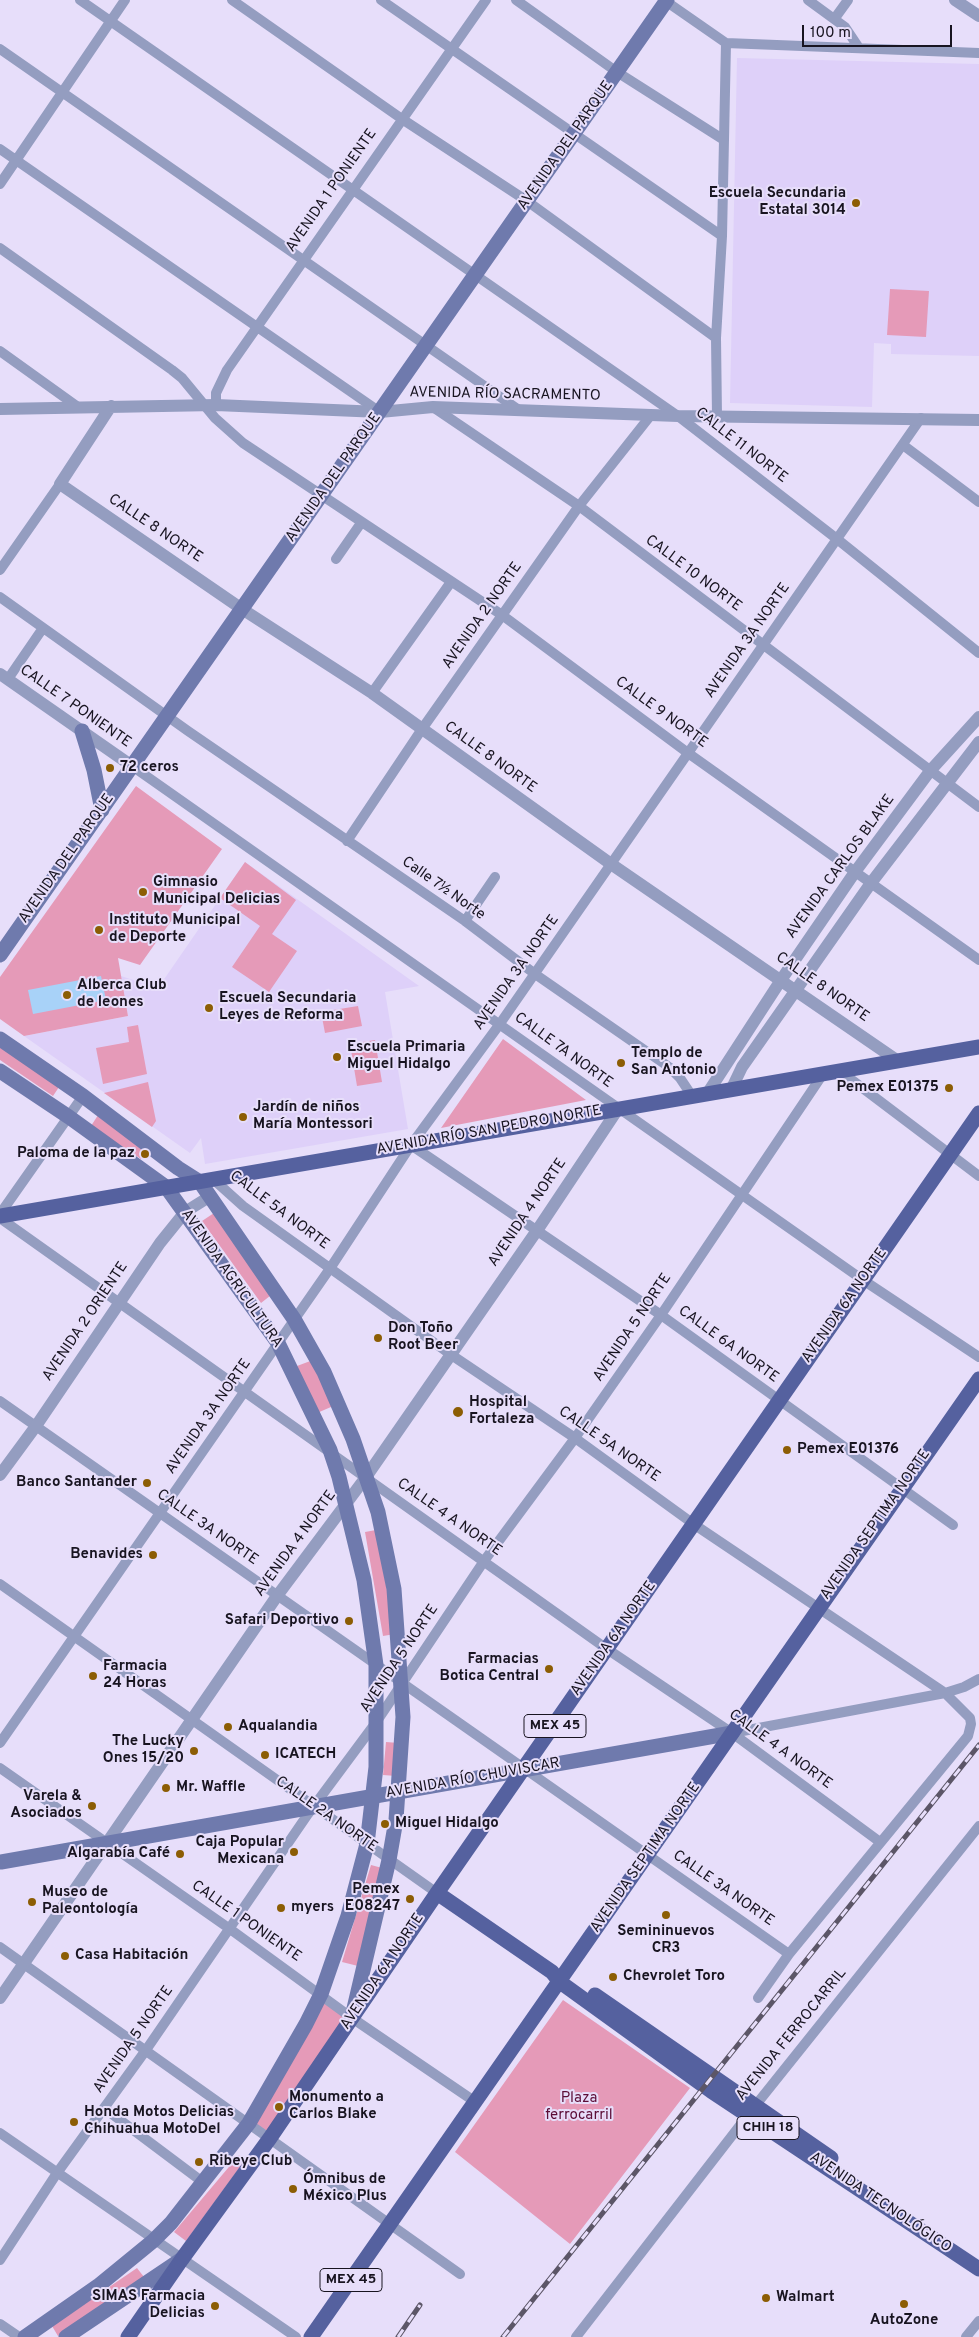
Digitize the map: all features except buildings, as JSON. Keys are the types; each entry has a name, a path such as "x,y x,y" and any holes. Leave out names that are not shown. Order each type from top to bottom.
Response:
{"main road":[{"name":"AVENIDA DEL PARQUE","path":"0,955 666,0"},
{"path":"82,730 94,770 102,810"},
{"name":"AVENIDA AGRICULTURA","path":"0,1039 83,1096 178,1168 206,1180 209,1197 294,1319 324,1372 354,1439 378,1512 394,1589 401,1683 402,1742 399,1792 389,1860 352,2018"},
{"name":"AVENIDA RÍO SAN PEDRO NORTE","path":"0,1216 979,1047"},
{"name":"AVENIDA AGRICULTURA","path":"0,1071 69,1117 166,1188 278,1343 330,1450 346,1502 364,1580 376,1665 376,1768 367,1844 348,1916 321,1994 272,2087 249,2123 204,2183 153,2240 98,2286 25,2337"},
{"name":"AVENIDA 6A NORTE","path":"128,2337 270,2138 437,1893 979,1113"},
{"name":"AVENIDA SEPTIMA NORTE","path":"311,2337 560,1977 648,1855 979,1379"},
{"name":"AVENIDA RÍO CHUVISCAR","path":"0,1863 732,1733"},
{"name":"CALLE 2A NORTE","path":"437,1893 560,1977"},
{"name":"AVENIDA TECNOLÓGICO","path":"560,1977 979,2268"},
{"name":"AVENIDA TECNOLÓGICO","path":"751,2110 979,2259"},
{"path":"66,2337 182,2259"}],"street":[{"name":"CALLE 11 NORTE","path":"80,0 678,416 837,539 979,653"},
{"path":"0,184 125,0"},
{"path":"232,0 402,119 527,201 716,338"},
{"path":"381,0 722,236"},
{"name":"AVENIDA 1 PONIENTE","path":"210,406 219,383 486,0"},
{"path":"516,0 617,72 724,140"},
{"path":"666,0 726,42 979,53"},
{"path":"808,0 845,27 859,48"},
{"path":"835,18 848,0"},
{"path":"955,0 979,16"},
{"path":"717,416 716,338 722,236 726,42"},
{"path":"0,48 519,410"},
{"path":"0,149 380,412"},
{"name":"CALLE 9 NORTE","path":"0,248 182,378 210,406 215,418 243,443 502,616 688,753 979,960"},
{"path":"0,351 78,407"},
{"path":"0,570 111,406"},
{"name":"AVENIDA RÍO SACRAMENTO","path":"0,409 210,406 380,412 433,407 678,416 979,420"},
{"name":"CALLE 10 NORTE","path":"433,407 579,506 979,807"},
{"name":"AVENIDA 2 NORTE","path":"347,840 422,729 579,506 651,414"},
{"name":"AVENIDA 3A NORTE","path":"0,1743 331,1267 411,1145 535,974 921,418"},
{"path":"903,445 979,502"},
{"name":"CALLE 8 NORTE","path":"60,484 242,609 372,693 611,864 898,1061"},
{"path":"336,559 361,523"},
{"path":"372,693 451,582"},
{"name":"Calle 7½ Norte","path":"0,597 167,716 465,921 535,974 669,1067 700,1095"},
{"path":"4,676 43,628"},
{"name":"CALLE 7 PONIENTE","path":"4,676 132,766"},
{"name":"AVENIDA CARLOS BLAKE","path":"700,1095 855,872 930,771 979,717"},
{"path":"731,1090 742,1067 870,883 979,742"},
{"name":"CALLE 7A NORTE","path":"132,766 863,1280 979,1357"},
{"path":"465,921 495,877"},
{"path":"840,1071 979,1176"},
{"name":"AVENIDA 5 NORTE","path":"0,2260 58,2173 146,2050 314,1807 377,1721 484,1561 575,1438 661,1315 740,1194 822,1074"},
{"path":"0,1216 83,1096"},
{"name":"AVENIDA 4 NORTE","path":"0,1998 277,1596 366,1477 538,1229 618,1109"},
{"name":"CALLE 6A NORTE","path":"411,1145 538,1229 661,1315 953,1524"},
{"name":"CALLE 5A NORTE","path":"206,1180 331,1267 450,1354 575,1438 695,1524 945,1693 970,1718 971,1729 968,1736 880,1842"},
{"name":"AVENIDA 2 ORIENTE","path":"0,1476 160,1243 185,1212 209,1197"},
{"name":"CALLE 4 A NORTE","path":"0,1216 607,1649 732,1733 880,1842"},
{"name":"CALLE 3A NORTE","path":"0,1402 524,1770 790,1954"},
{"name":"CALLE 2A NORTE","path":"0,1584 437,1893"},
{"path":"945,1693 964,1687 979,1679"},
{"name":"AVENIDA RÍO CHUVISCAR","path":"732,1733 945,1693"},
{"name":"CALLE 1 PONIENTE","path":"0,1768 230,1929 352,2018 474,2101"},
{"name":"AVENIDA FERROCARRIL","path":"576,2337 751,2110 979,1826"},
{"path":"758,1998 790,1954 880,1842"},
{"path":"0,1947 460,2274"},
{"path":"104,2108 204,2183"},
{"path":"0,2133 296,2337"},
{"path":"966,2337 979,2321"},
{"path":"0,2324 19,2337"}],"shaded area":[{"name":"Escuela Secundaria Estatal 3014","path":"737,58 979,64 979,356 891,354 891,344 874,343 872,407 730,403"},
{"name":"Escuela Secundaria Leyes de Reforma","path":"245,862 419,986 385,992 408,1129 205,1164 201,1138 190,1153 24,1036 128,1016 121,976 158,988"}],"green space":[{"path":"890,289 929,291 926,337 887,335"},
{"name":"Instituto Municipal de Deporte","path":"136,786 222,849 140,965 118,958 128,1016 24,1036 0,1019 0,977"},
{"path":"245,862 296,900 272,934 297,951 269,992 232,967 260,926 220,898"},
{"path":"358,1006 362,1026 325,1033 321,1012"},
{"path":"138,1025 147,1074 103,1084 96,1048 129,1042 127,1027"},
{"path":"503,1039 586,1100 441,1128"},
{"path":"375,1040 382,1082 357,1086 350,1044"},
{"path":"0,1046 59,1087 53,1096 0,1060"},
{"path":"148,1082 156,1121 152,1127 104,1093"},
{"path":"100,1112 150,1145 141,1159 91,1126"},
{"path":"214,1213 275,1292 261,1303 202,1221"},
{"path":"313,1360 338,1404 317,1413 297,1366"},
{"path":"376,1530 395,1634 383,1636 365,1532"},
{"path":"386,1742 399,1743 396,1776 383,1775"},
{"path":"371,1865 386,1869 358,1966 342,1962"},
{"path":"324,1997 350,2017 272,2139 253,2125"},
{"name":"Plaza ferrocarril","path":"563,2000 690,2088 570,2244 455,2152"},
{"path":"239,2155 245,2160 186,2241 174,2232"},
{"path":"137,2268 144,2277 58,2336 52,2326"}],"water":[{"name":"Alberca Club de leones","path":"101,976 106,1000 33,1014 28,990"}],"railway":[{"path":"503,2337 979,1745"},
{"path":"398,2337 420,2305"}],"place":[{"name":"Escuela Secundaria Estatal 3014","path":"856,203"},
{"name":"72 ceros","path":"110,768"},
{"name":"Gimnasio Municipal Delicias","path":"143,892"},
{"name":"Instituto Municipal de Deporte","path":"99,930"},
{"name":"Alberca Club de leones","path":"67,995"},
{"name":"Escuela Secundaria Leyes de Reforma","path":"209,1008"},
{"name":"Escuela Primaria Miguel Hidalgo","path":"337,1057"},
{"name":"Templo de San Antonio","path":"621,1063"},
{"name":"Pemex E01375","path":"949,1088"},
{"name":"Jardín de niños María Montessori","path":"243,1117"},
{"name":"Paloma de la paz","path":"145,1154"},
{"name":"Don Toño Root Beer","path":"378,1338"},
{"name":"Hospital Fortaleza","path":"458,1412"},
{"name":"Pemex E01376","path":"787,1450"},
{"name":"Banco Santander","path":"147,1483"},
{"name":"Benavides","path":"153,1555"},
{"name":"Safari Deportivo","path":"349,1621"},
{"name":"Farmacias Botica Central","path":"549,1669"},
{"name":"Farmacia 24 Horas","path":"93,1676"},
{"name":"Aqualandia","path":"228,1727"},
{"name":"The Lucky Ones 15/20","path":"194,1751"},
{"name":"ICATECH","path":"265,1755"},
{"name":"Mr. Waffle","path":"166,1788"},
{"name":"Varela & Asociados","path":"92,1806"},
{"name":"Miguel Hidalgo","path":"385,1824"},
{"name":"Caja Popular Mexicana","path":"294,1852"},
{"name":"Algarabía Café","path":"180,1854"},
{"name":"Pemex E08247","path":"410,1899"},
{"name":"Museo de Paleontología","path":"32,1902"},
{"name":"myers","path":"281,1908"},
{"name":"Semininuevos CR3","path":"666,1915"},
{"name":"Casa Habitación","path":"65,1956"},
{"name":"Chevrolet Toro","path":"613,1977"},
{"name":"Monumento a Carlos Blake","path":"279,2107"},
{"name":"Honda Motos Delicias Chihuahua MotoDel","path":"74,2122"},
{"name":"Ribeye Club","path":"199,2162"},
{"name":"Ómnibus de México Plus","path":"293,2189"},
{"name":"Walmart","path":"766,2298"},
{"name":"AutoZone","path":"904,2304"},
{"name":"SIMAS Farmacia Delicias","path":"215,2306"}]}
